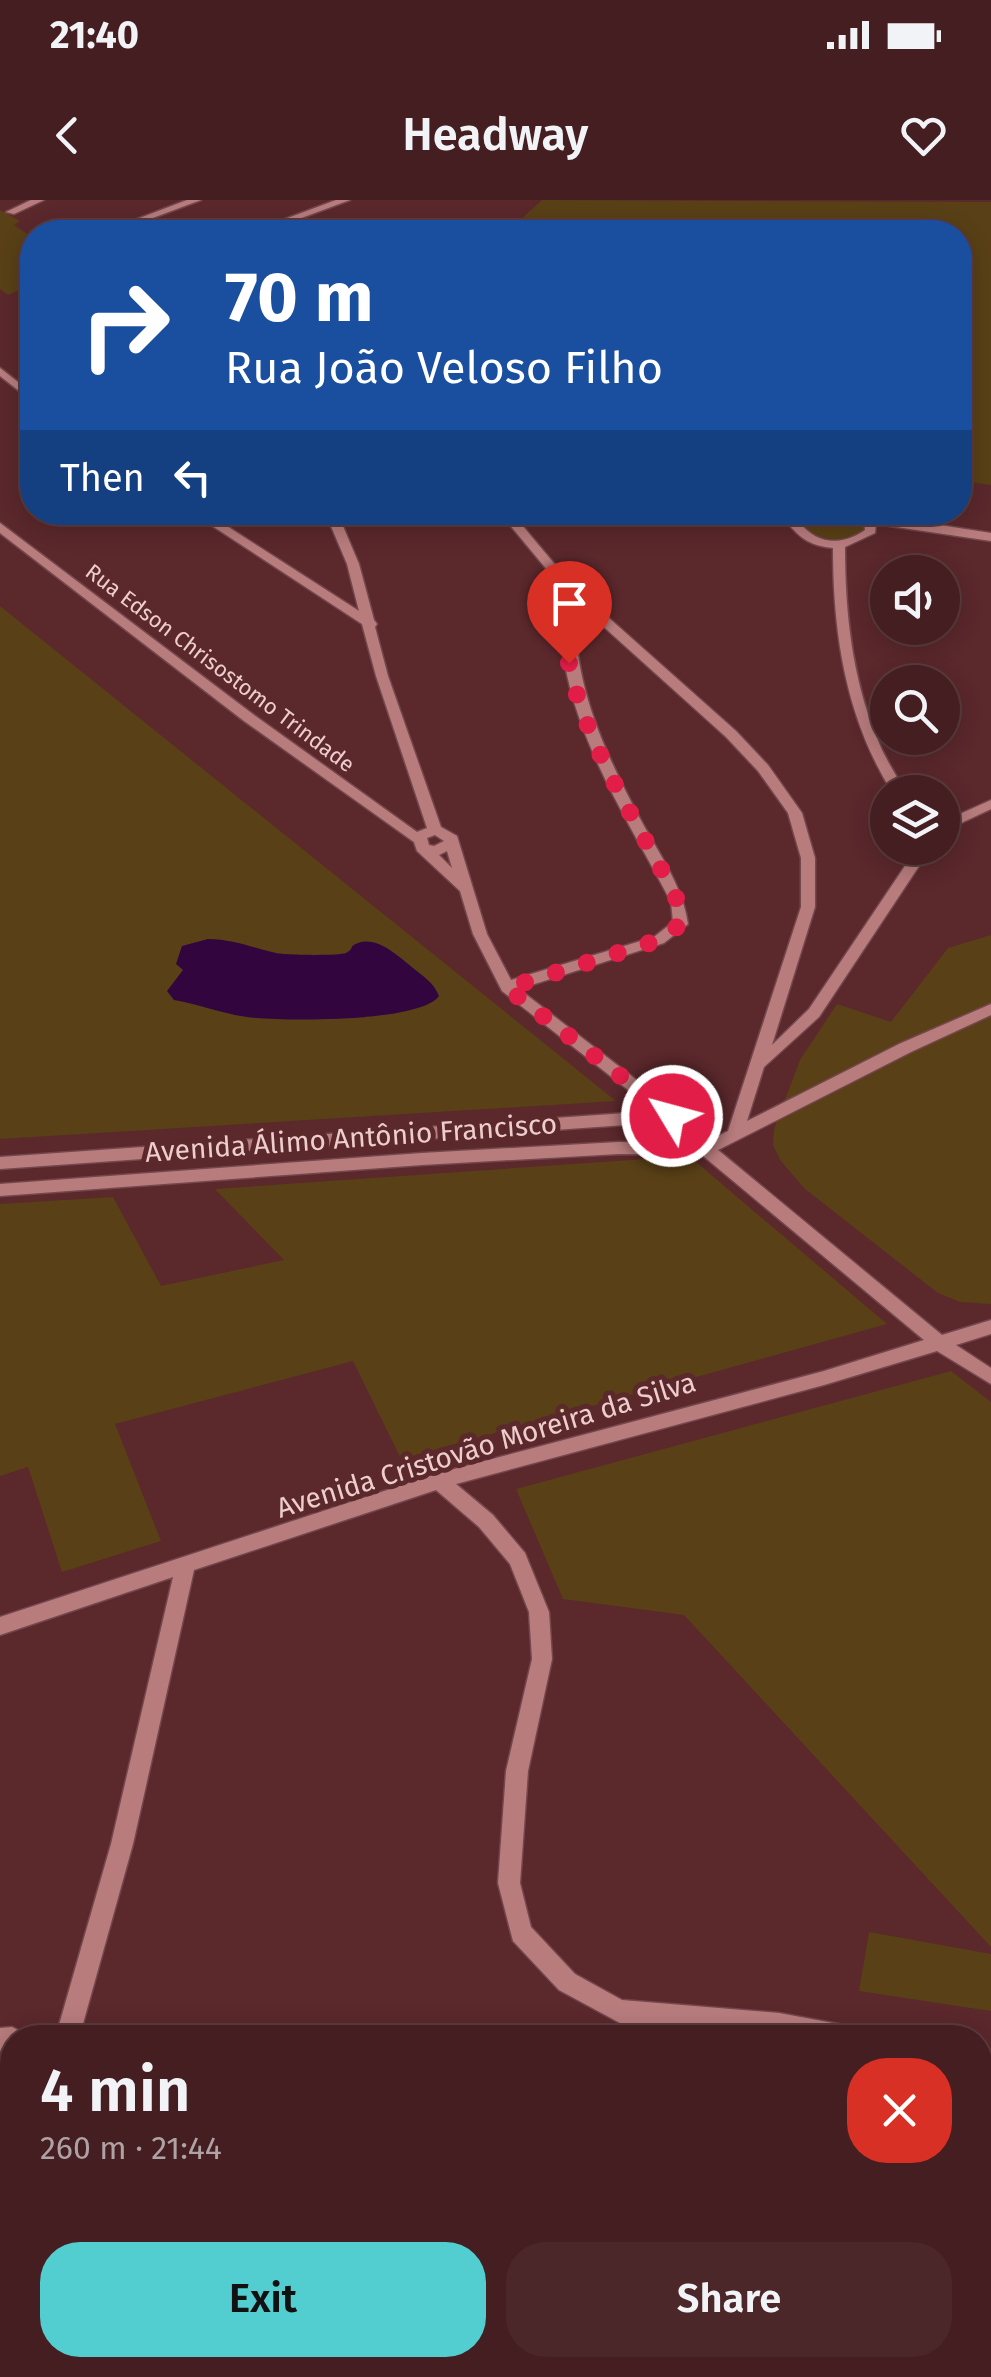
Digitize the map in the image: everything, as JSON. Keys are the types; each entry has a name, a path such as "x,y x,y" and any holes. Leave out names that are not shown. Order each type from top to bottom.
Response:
{"street":[{"path":"11,212 39,200"},
{"path":"141,220 196,200"},
{"path":"289,220 345,200"},
{"path":"0,371 20,388"},
{"path":"216,525 371,624"},
{"path":"336,525 353,564 382,676 435,830 450,836 480,934 507,988 672,1116 706,1149 938,1342 991,1377"},
{"path":"515,525 569,589 731,734 763,768 795,813 808,858 808,907 734,1134"},
{"path":"795,525 800,533 839,547 871,531 869,525"},
{"path":"919,525 991,537"},
{"name":"Rua Edson Chrisostomo Trindade","path":"0,526 249,718 422,844 468,891"},
{"path":"839,547 841,596 862,726 887,775"},
{"path":"507,988 659,940 681,924 678,902 594,739 574,689 564,629 569,589"},
{"path":"960,819 991,804"},
{"path":"435,830 422,844 436,852 452,843"},
{"path":"759,1065 814,1013 913,865"},
{"path":"706,1149 922,1040 991,1010"},
{"name":"Avenida Álimo Antônio Francisco","path":"0,1163 672,1116"},
{"name":"Avenida Álimo Antônio Francisco","path":"0,1190 442,1158 619,1148 706,1149"},
{"name":"Avenida Cristovão Moreira da Silva","path":"0,1626 440,1482 824,1378 991,1327"},
{"path":"440,1482 486,1520 518,1559 539,1612 542,1659 517,1771 509,1883 521,1932 567,1982 620,2011 768,2025"},
{"path":"70,2025 122,1844 185,1568"}],"shaded area":[{"path":"542,200 991,202 991,485 972,483 972,220 520,220"},
{"path":"0,210 20,221 14,225 20,229 20,290 8,295 0,289"},
{"path":"802,527 864,528 849,538 833,540"},
{"path":"0,606 616,1101 0,1139"},
{"path":"991,935 991,1304 960,1302 938,1293 805,1189 780,1160 773,1145 774,1129 800,1060 837,1004 891,1022 948,948"},
{"path":"208,939 300,955 341,954 358,943 373,942 395,953 424,977 439,996 427,1005 407,1011 325,1019 246,1017 174,1000 167,991 183,970 176,964 182,946"},
{"path":"689,1156 887,1324 401,1459 353,1361 115,1424 161,1541 62,1572 28,1467 0,1476 0,1204 113,1197 161,1286 284,1260 215,1189"},
{"path":"951,1371 991,1402 991,1947 684,1615 563,1599 516,1489"},
{"path":"869,1932 991,1954 991,2011 859,1991"}],"route":[{"path":"569,663 574,689 594,739 678,902 681,924 659,940 541,974 507,988 672,1116"}]}
